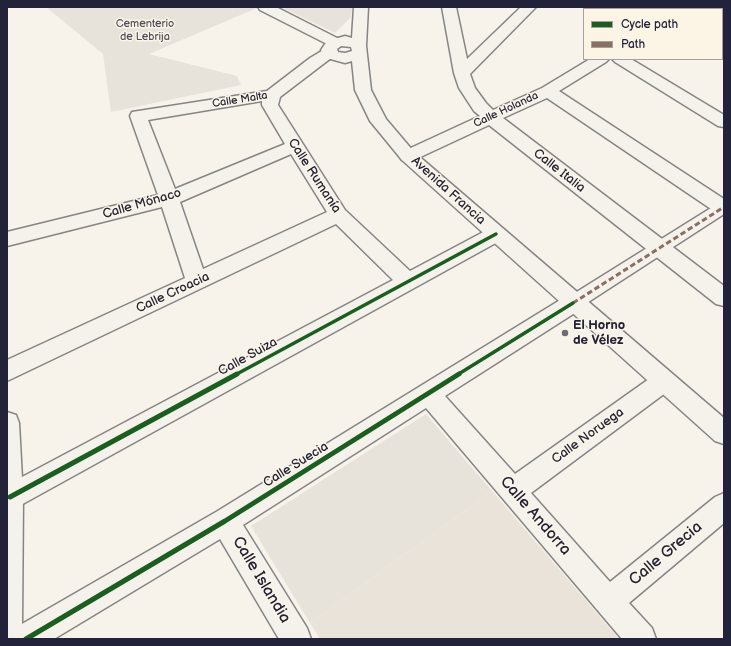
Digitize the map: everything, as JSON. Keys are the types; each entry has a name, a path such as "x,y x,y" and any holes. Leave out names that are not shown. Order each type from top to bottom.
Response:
{"street":[{"path":"265,7 337,49 360,73"},
{"name":"Avenida Francia","path":"361,7 359,49 360,73 363,90 379,121 408,156 573,303 724,433"},
{"name":"Calle Italia","path":"449,7 462,74 467,88 480,107 490,117 724,298"},
{"path":"462,74 529,7"},
{"path":"337,49 360,22"},
{"path":"337,49 353,43 359,49"},
{"name":"Calle Malta","path":"169,199 138,116 272,95 316,61 337,49"},
{"name":"Calle Holanda","path":"408,156 548,91 599,60"},
{"path":"622,60 724,122"},
{"path":"548,91 724,208 573,303"},
{"name":"Calle Rumanía","path":"272,95 270,105 338,215 407,281"},
{"name":"Calle Mónaco","path":"7,239 169,199 295,146"},
{"path":"169,199 197,281"},
{"name":"Calle Croacia","path":"7,371 338,215"},
{"name":"Calle Suiza","path":"10,497 496,234"},
{"name":"Calle Suecia","path":"26,639 226,521 573,303"},
{"name":"Calle Noruega","path":"513,491 664,381"},
{"name":"Calle Andorra","path":"428,393 641,639"},
{"path":"7,423 10,497 7,625"},
{"name":"Calle Grecia","path":"608,602 724,506"},
{"name":"Calle Islandia","path":"226,521 296,639"}],"shaded area":[{"path":"492,491 619,639 320,639 310,623"}],"green space":[{"name":"Cementerio de Lebrija","path":"46,7 257,8 149,54 237,76 241,85 111,112 103,54"},
{"path":"281,7 352,7 351,17 335,33"},
{"path":"426,414 492,491 310,623 251,526"}],"marked path":[{"path":"573,303 724,207"}],"cycle path":[{"path":"10,497 496,234"},
{"path":"26,639 225,521 573,303"}],"place":[{"name":"El Horno de Vélez","path":"565,333"}]}
